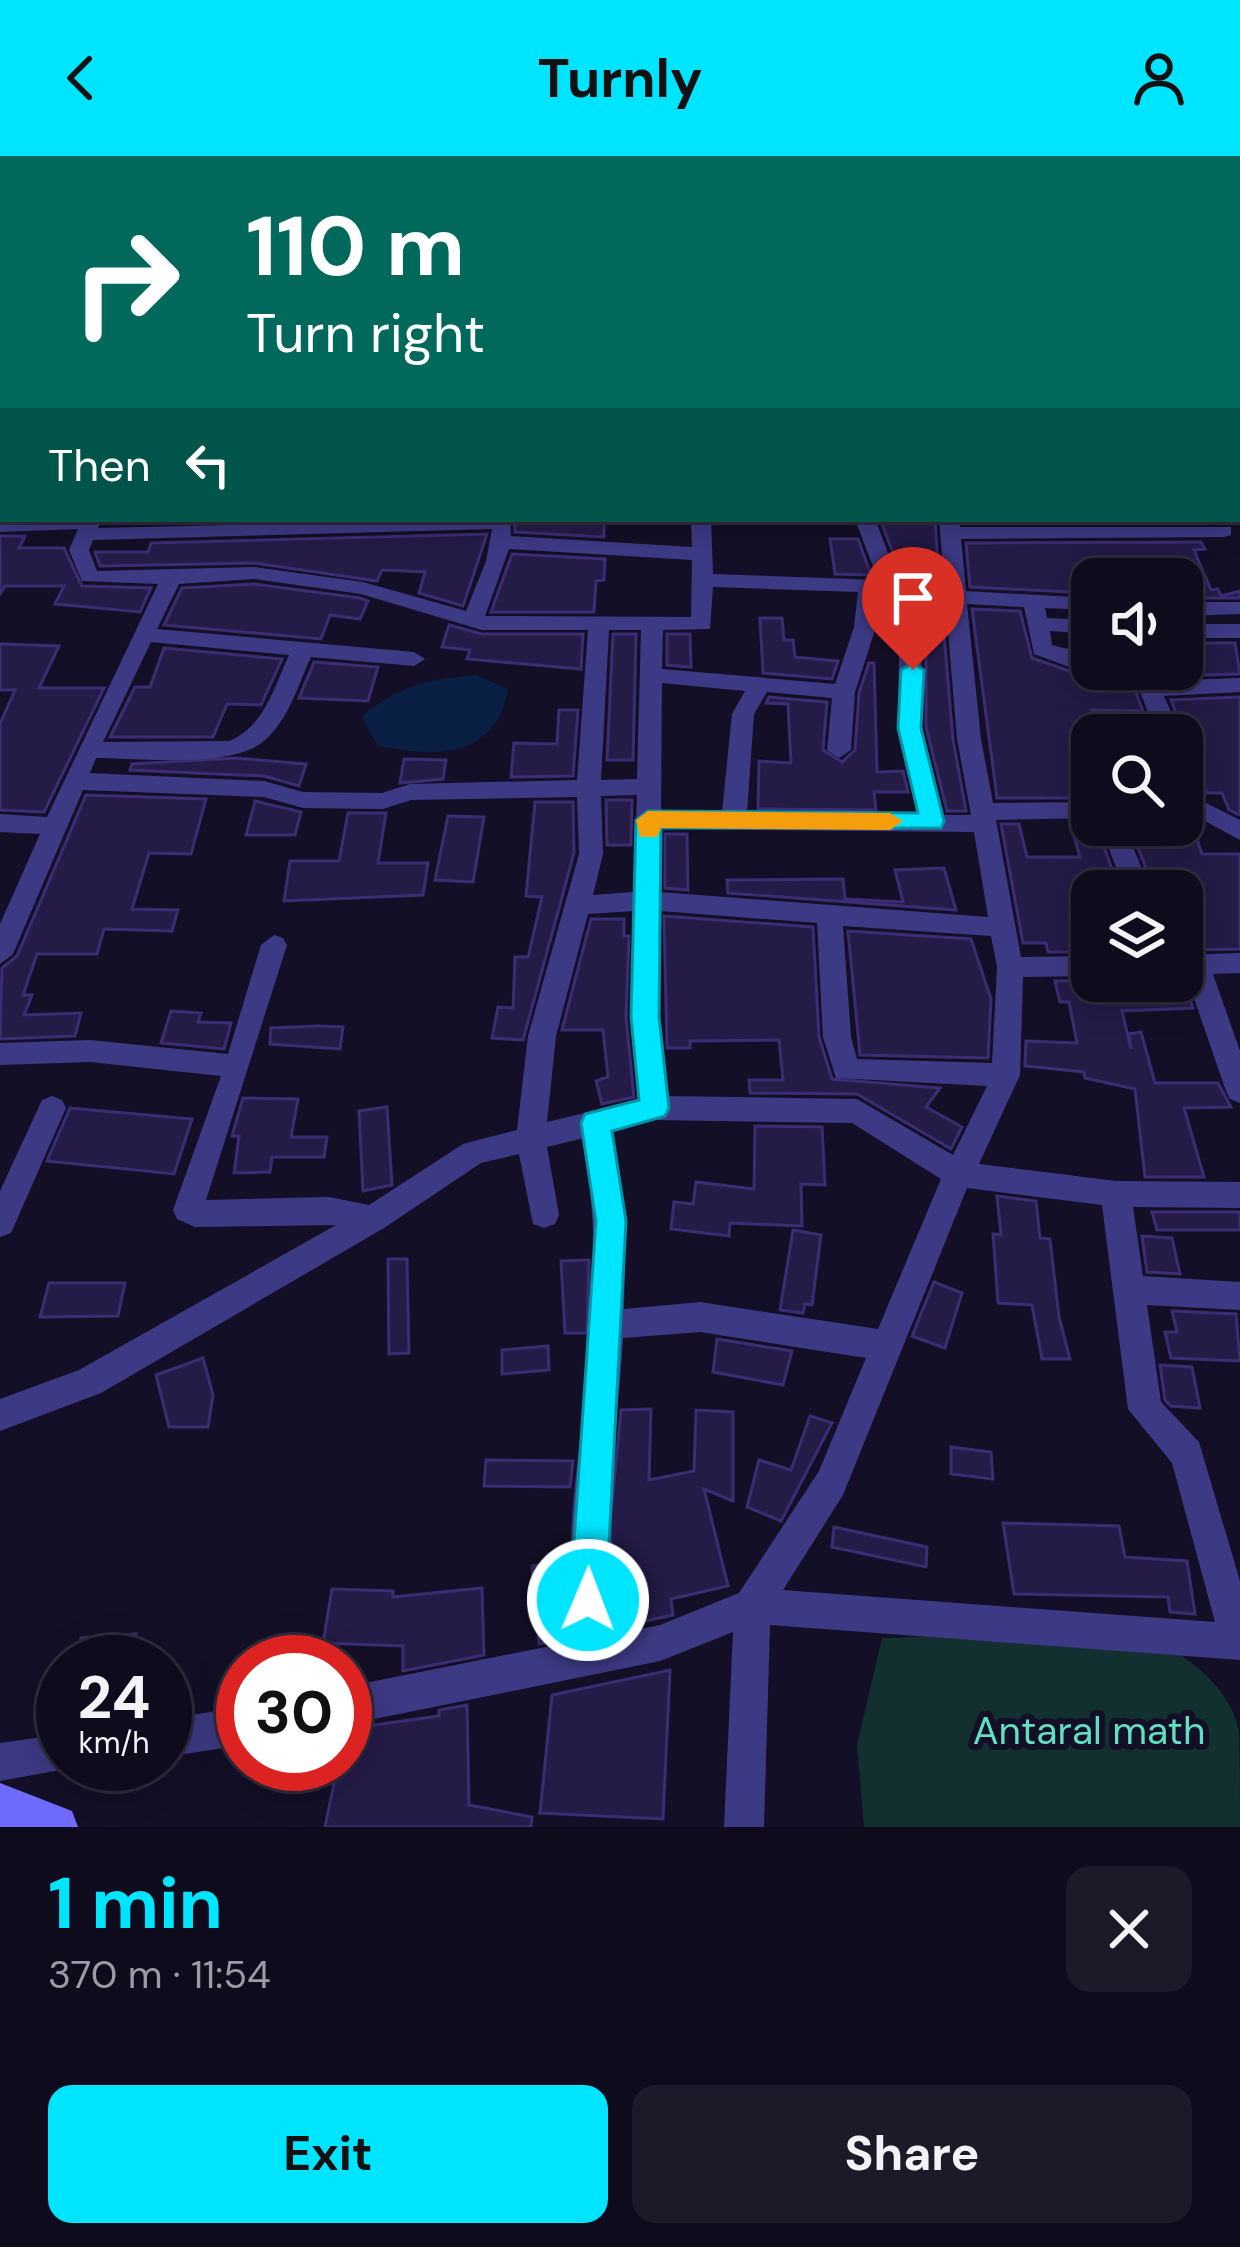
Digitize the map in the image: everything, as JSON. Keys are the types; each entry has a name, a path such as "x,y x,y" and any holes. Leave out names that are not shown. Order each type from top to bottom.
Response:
{"street":[{"path":"546,546 552,522"},
{"path":"89,525 79,550 89,577 171,578 209,572 298,579 363,588 472,620 598,625 702,624 701,522"},
{"path":"866,522 890,588 910,728 932,821"},
{"path":"0,526 503,528 546,546 702,554"},
{"path":"744,1827 752,1606 831,1483 958,1174 985,1127 1006,1075 1010,967 964,698 949,526 1226,532"},
{"path":"472,620 503,528"},
{"path":"0,954 88,750 171,578"},
{"path":"703,580 955,593 1071,621"},
{"path":"839,750 844,692 865,627 890,588"},
{"path":"1035,612 1071,607"},
{"path":"1203,609 1240,608"},
{"path":"1035,612 1042,649 1071,661"},
{"path":"652,624 645,1017 654,1108"},
{"path":"544,1215 531,1139 542,1036 580,905 593,839 589,788 598,625"},
{"path":"1203,631 1240,631"},
{"path":"146,635 414,659"},
{"path":"88,750 232,749 250,744 266,730 304,647"},
{"path":"651,675 844,692"},
{"path":"734,820 743,714 761,683"},
{"path":"1203,683 1240,685"},
{"path":"74,781 253,789 303,800 363,801 383,801 410,792 648,787"},
{"path":"648,820 932,821 1071,812"},
{"path":"1203,814 1238,828"},
{"path":"0,823 54,826"},
{"path":"580,905 650,898 947,928 1004,927"},
{"path":"830,915 837,1037 846,1070 1006,1075"},
{"path":"274,945 188,1210 195,1214 329,1210 373,1219"},
{"path":"1203,964 1240,963"},
{"path":"1010,967 1071,966"},
{"path":"1203,1000 1240,1091"},
{"path":"0,1054 90,1052 238,1066"},
{"path":"0,1224 52,1108"},
{"path":"0,1415 89,1382 373,1219 473,1153 654,1108 857,1111 958,1174 1116,1194 1240,1195"},
{"path":"596,1123 611,1221 608,1325 589,1532 588,1600 602,1654"},
{"path":"372,1701 660,1643 752,1606 1240,1642 1228,1566 1187,1454 1145,1409 1116,1194"},
{"path":"1129,1290 1240,1296"},
{"path":"608,1325 700,1317 888,1346"},
{"path":"0,1762 36,1757"},
{"path":"0,1805 56,1827"}],"green space":[{"name":"Antaral math","path":"1135,1630 1199,1669 1234,1714 1239,1732 1240,1827 864,1827 857,1745 882,1638"}],"water":[{"path":"476,675 508,689 490,729 459,748 420,752 377,745 362,717 415,686"}],"building":[{"path":"514,522 604,522 604,537 515,532"},
{"path":"881,522 935,522 939,577 902,577"},
{"path":"1191,522 1191,523 964,523"},
{"path":"487,534 463,606 419,593 425,572 382,570 377,581 255,563 100,566 95,552 148,552 151,543"},
{"path":"0,536 25,536 19,548 64,548 82,586 151,588 140,612 55,604 64,586 5,586 0,594"},
{"path":"830,539 858,539 871,575 835,574"},
{"path":"1201,542 1205,549 1194,550 1197,558 1071,558 1071,592 970,587 966,543"},
{"path":"512,554 605,559 604,580 596,581 594,612 491,612"},
{"path":"1203,571 1211,590 1218,589 1221,596 1240,591 1240,598 1203,598"},
{"path":"254,584 368,601 360,619 330,615 321,639 164,625 182,588"},
{"path":"926,599 941,599 953,740 966,811 947,811 926,727"},
{"path":"972,609 1020,611 1032,658 1071,672 1071,690 1135,690 1143,711 1071,714 1071,798 997,798"},
{"path":"760,618 782,618 784,640 793,640 795,657 838,661 832,679 763,673"},
{"path":"449,625 482,634 583,634 581,669 467,659 470,650 442,647"},
{"path":"613,634 636,634 633,760 607,760"},
{"path":"667,634 690,634 691,667 667,665"},
{"path":"1203,643 1235,643 1240,674 1203,675"},
{"path":"0,644 59,646 39,688 104,688 44,812 0,810 0,724 15,690 0,690"},
{"path":"164,648 282,659 261,705 227,704 213,737 110,737 135,687 150,687"},
{"path":"314,662 378,667 368,701 299,698"},
{"path":"869,663 874,663 877,772 903,771 908,792 874,792 876,810 758,809 759,761 791,763 788,704 766,703 769,697 827,702 823,750 842,762 855,750 859,693"},
{"path":"1240,697 1240,815 1229,810 1222,793 1207,793 1203,783 1203,714 1176,714 1171,700"},
{"path":"559,710 578,710 573,776 511,777 514,743 557,744"},
{"path":"236,758 306,764 299,786 264,776 130,770 132,764"},
{"path":"404,759 446,760 443,779 400,783"},
{"path":"86,795 206,799 191,854 149,853 132,909 178,910 172,931 104,929 97,954 37,954 23,995 32,995 24,1015 81,1013 75,1036 0,1039 2,968 17,956"},
{"path":"606,800 632,800 631,845 607,845"},
{"path":"255,801 301,812 295,835 246,835"},
{"path":"535,802 573,802 574,853 523,1040 492,1038 498,1007 513,1008 515,957 528,957 542,897 526,896"},
{"path":"348,813 386,813 378,863 428,863 423,895 284,901 290,861 339,861"},
{"path":"448,816 484,817 473,882 435,880"},
{"path":"1001,824 1019,824 1027,857 1080,857 1077,846 1104,846 1112,870 1071,870 1071,952 1048,952 1046,943 1023,943"},
{"path":"665,834 687,834 688,890 665,888"},
{"path":"1137,846 1199,846 1202,854 1240,854 1240,949 1203,950 1203,870 1147,870"},
{"path":"944,868 956,910 728,893 727,880 843,879 845,899 903,902 895,870"},
{"path":"664,916 813,927 819,1037 832,1079 940,1088 926,1107 962,1127 951,1149 857,1094 750,1093 749,1080 783,1080 779,1040 690,1041 690,1048 667,1048"},
{"path":"591,919 624,919 624,936 629,936 626,1017 634,1097 602,1104 596,1081 608,1077 603,1030 562,1030"},
{"path":"848,931 971,939 991,999 988,1058 860,1055"},
{"path":"1055,981 1071,981 1071,1002 1191,1002 1193,1008 1122,1011 1131,1049 1129,1034 1141,1032 1155,1083 1218,1083 1231,1107 1184,1108 1204,1177 1145,1177 1135,1089 1085,1078 1084,1072 1025,1066 1026,1041 1077,1043 1069,1002 1060,1002"},
{"path":"171,1011 201,1013 198,1022 231,1023 224,1049 161,1043"},
{"path":"343,1027 340,1049 270,1044 271,1028"},
{"path":"243,1098 298,1099 291,1137 327,1137 324,1157 272,1157 270,1172 234,1173 239,1136 232,1136"},
{"path":"387,1107 392,1185 363,1191 359,1111"},
{"path":"70,1108 192,1119 174,1174 47,1161"},
{"path":"755,1126 822,1127 825,1185 801,1184 802,1226 730,1223 729,1236 671,1229 674,1202 693,1204 696,1182 754,1189"},
{"path":"997,1196 1036,1201 1040,1238 1050,1239 1059,1317 1070,1359 1042,1359 1032,1305 998,1303 993,1234 1001,1235"},
{"path":"1152,1212 1240,1212 1240,1230 1157,1230"},
{"path":"793,1230 821,1235 812,1305 805,1304 803,1313 780,1310"},
{"path":"1142,1236 1172,1238 1180,1274 1147,1272"},
{"path":"388,1259 407,1259 409,1353 389,1354"},
{"path":"589,1260 587,1333 565,1333 561,1261"},
{"path":"934,1282 962,1293 945,1348 912,1336"},
{"path":"49,1283 125,1283 118,1316 40,1317"},
{"path":"1172,1311 1236,1314 1240,1361 1171,1358 1165,1332 1177,1332"},
{"path":"717,1339 792,1351 783,1385 713,1372"},
{"path":"548,1346 549,1370 502,1374 502,1350"},
{"path":"203,1358 213,1395 208,1427 169,1427 156,1375"},
{"path":"1160,1365 1192,1367 1200,1408 1171,1406 1165,1400"},
{"path":"651,1409 649,1480 694,1471 696,1410 733,1412 733,1501 704,1489 728,1586 671,1599 673,1615 618,1627 610,1524 621,1410"},
{"path":"810,1416 832,1423 781,1521 747,1507 759,1460 791,1470"},
{"path":"951,1447 991,1452 993,1479 951,1474"},
{"path":"486,1460 573,1461 570,1487 484,1486"},
{"path":"1003,1523 1119,1526 1125,1557 1187,1561 1195,1614 1170,1612 1168,1597 1014,1594"},
{"path":"834,1527 927,1547 926,1567 832,1547"},
{"path":"566,1562 575,1636 539,1644 532,1566"},
{"path":"482,1588 484,1655 403,1671 403,1646 372,1645 372,1635 324,1635 332,1589 393,1591 393,1597"},
{"path":"670,1670 663,1819 540,1813 552,1695"},
{"path":"467,1705 469,1805 532,1817 531,1827 325,1827 332,1791 372,1791 372,1725 439,1716 439,1710"}],"slow traffic":[{"path":"649,831 648,820 890,821"}],"route":[{"path":"588,1600 611,1221 596,1123 654,1108 645,1017 648,820 932,821 910,728 913,670"}]}
